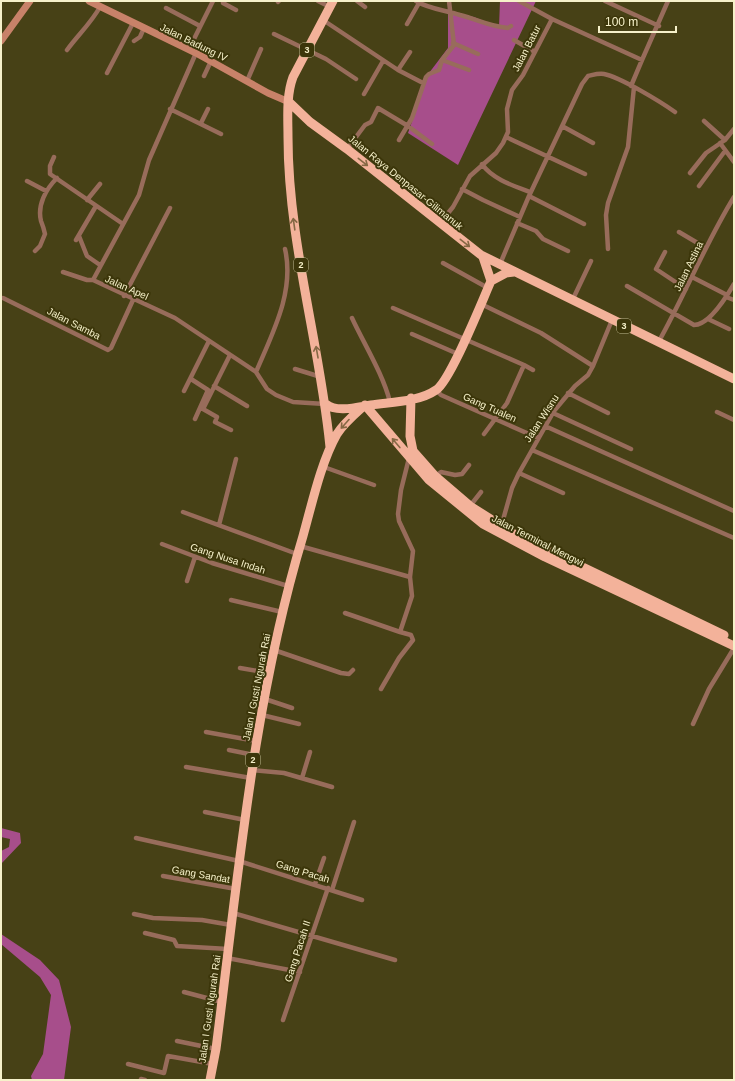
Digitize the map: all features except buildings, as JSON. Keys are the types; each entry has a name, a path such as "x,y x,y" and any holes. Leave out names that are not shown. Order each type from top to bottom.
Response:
{"highway":[{"name":"3","path":"288,125 289,102 293,77 331,4"},
{"name":"Jalan Raya Denpasar-Gilimanuk","path":"289,102 310,122 347,149 484,257 734,379"},
{"path":"288,125 298,119 310,122"},
{"name":"2","path":"288,125 288,158 291,202 326,404 330,447"},
{"path":"484,257 490,284"},
{"path":"326,404 332,407 340,408 390,402 412,398 436,390 444,383 465,339 478,305 490,284 502,275 514,272"},
{"name":"Jalan Terminal Mengwi","path":"412,398 411,445 419,459 432,478 500,530 734,640"},
{"name":"2","path":"330,447 340,429 365,405"},
{"name":"Jalan Terminal Mengwi","path":"365,405 409,458 470,514 609,588 734,647"},
{"name":"Jalan I Gusti Ngurah Rai","path":"210,1080 216,1050 239,861 256,740 288,586 330,447"}],"street":[{"path":"1,41 30,1"},
{"name":"Jalan Badung IV","path":"89,1 196,53 276,97 289,102"},
{"path":"188,49 212,1"},
{"path":"223,1 222,3 236,10"},
{"path":"318,1 331,4"},
{"path":"357,1 365,6"},
{"path":"399,140 408,126 422,94 423,84 429,74 439,70 442,60 451,51 453,43 449,1"},
{"path":"519,1 552,19"},
{"path":"605,1 659,26"},
{"path":"608,249 606,215 608,203 628,147 632,86 642,60 659,26 668,1"},
{"path":"407,24 417,2 450,12 487,26 508,28 511,26"},
{"path":"67,50 80,32 90,24 100,6"},
{"path":"166,8 200,26"},
{"name":"Jalan Batur","path":"506,137 508,125 507,114 510,96 552,19 642,60"},
{"path":"323,20 383,61 423,84"},
{"path":"107,73 133,23"},
{"path":"134,41 140,37 144,28"},
{"path":"274,34 326,59 356,79"},
{"path":"514,40 535,52"},
{"path":"453,43 478,54"},
{"path":"247,81 261,49"},
{"path":"398,70 410,52"},
{"name":"Jalan Apel","path":"196,53 170,109 149,160 139,195 93,280 124,296 175,318 256,372 267,389 279,396 297,403 326,404"},
{"path":"442,60 469,70"},
{"path":"204,76 211,61"},
{"path":"364,94 383,61"},
{"path":"500,266 529,194 582,84 588,76 603,74 632,86 675,112"},
{"path":"347,149 364,125 371,122 378,108 408,126 432,144"},
{"path":"170,109 202,123 221,134"},
{"path":"202,123 208,109"},
{"path":"704,121 725,140"},
{"path":"562,126 593,143"},
{"path":"690,173 706,153 725,140 734,129"},
{"path":"440,223 453,207 470,176 500,149 506,137 585,174"},
{"path":"720,143 734,162"},
{"path":"699,186 725,151"},
{"path":"54,157 49,173 123,224"},
{"path":"482,164 486,170 584,224"},
{"path":"35,251 40,246 45,234 41,221 41,206 46,191 58,180"},
{"path":"27,181 46,191"},
{"path":"87,200 100,184"},
{"path":"462,189 520,217"},
{"name":"Jalan Astina","path":"658,343 674,314 706,248 734,197"},
{"path":"96,206 78,238 87,256 100,265"},
{"path":"124,296 170,208"},
{"path":"517,223 536,231 543,239 568,251"},
{"path":"679,232 706,248"},
{"path":"256,372 282,308 289,265 285,249"},
{"path":"665,252 656,269 686,290"},
{"path":"572,301 590,261"},
{"path":"443,263 490,284"},
{"path":"63,272 87,280 93,280"},
{"path":"692,277 729,294 734,300"},
{"path":"627,286 694,325 698,325 708,319 729,294 734,284"},
{"name":"Jalan Samba","path":"4,298 108,350 111,348 134,300"},
{"path":"478,305 541,333 593,366"},
{"path":"393,308 533,370"},
{"path":"352,318 384,382 390,402"},
{"path":"708,319 729,329"},
{"name":"Jalan Wisnu","path":"500,530 512,488 519,473 553,413 568,393 588,375 612,320"},
{"path":"412,334 458,354"},
{"path":"184,391 209,341"},
{"path":"230,355 203,409 217,417 215,422 231,430"},
{"path":"484,434 507,402 524,365"},
{"path":"295,369 321,377"},
{"path":"191,379 208,390 195,419"},
{"path":"214,386 247,406"},
{"name":"Gang Tualen","path":"436,390 441,395 495,417 538,438"},
{"path":"568,393 608,413"},
{"path":"717,412 734,420"},
{"path":"553,413 631,449"},
{"path":"545,426 734,511"},
{"path":"532,450 734,538"},
{"path":"400,632 412,596 410,577 413,551 399,521 398,514 401,490 409,458"},
{"path":"219,525 236,459"},
{"path":"432,478 441,472 455,475 462,474 469,465"},
{"path":"324,467 374,485"},
{"path":"519,473 563,493"},
{"path":"470,506 481,492"},
{"path":"183,512 298,550 410,577"},
{"name":"Gang Nusa Indah","path":"162,544 195,557 288,586"},
{"path":"187,582 195,557"},
{"path":"231,600 282,612"},
{"path":"345,613 411,635 413,640 399,658 382,689"},
{"path":"693,724 709,689 734,647"},
{"path":"274,650 340,673 349,674 353,670"},
{"path":"240,668 270,673"},
{"path":"265,699 292,708"},
{"path":"262,715 299,724"},
{"path":"206,732 256,740"},
{"path":"229,750 254,755"},
{"path":"302,778 310,752"},
{"path":"186,766 252,774 284,773 332,787"},
{"path":"205,812 245,820"},
{"name":"Gang Pacah II","path":"283,1020 354,822"},
{"name":"Gang Pacah","path":"136,838 239,861 316,884 362,900"},
{"path":"316,884 324,858"},
{"name":"Gang Sandat","path":"163,876 236,889"},
{"path":"233,913 395,960"},
{"path":"134,914 144,917 202,920 231,925"},
{"path":"145,933 174,940 177,946 228,953 300,972"},
{"path":"184,992 222,1002"},
{"path":"177,1041 216,1050"},
{"path":"128,1064 164,1073 168,1056 213,1064"}],"shaded area":[{"path":"500,1 536,1 458,165 408,133 429,73 448,48 448,11 474,17 499,27"},
{"path":"1,828 20,833 21,843 1,864 1,851 9,847 10,839 1,837"},
{"path":"1,934 40,960 59,980 71,1027 64,1080 32,1080 31,1076 43,1054 51,995 40,977 1,944"}]}
